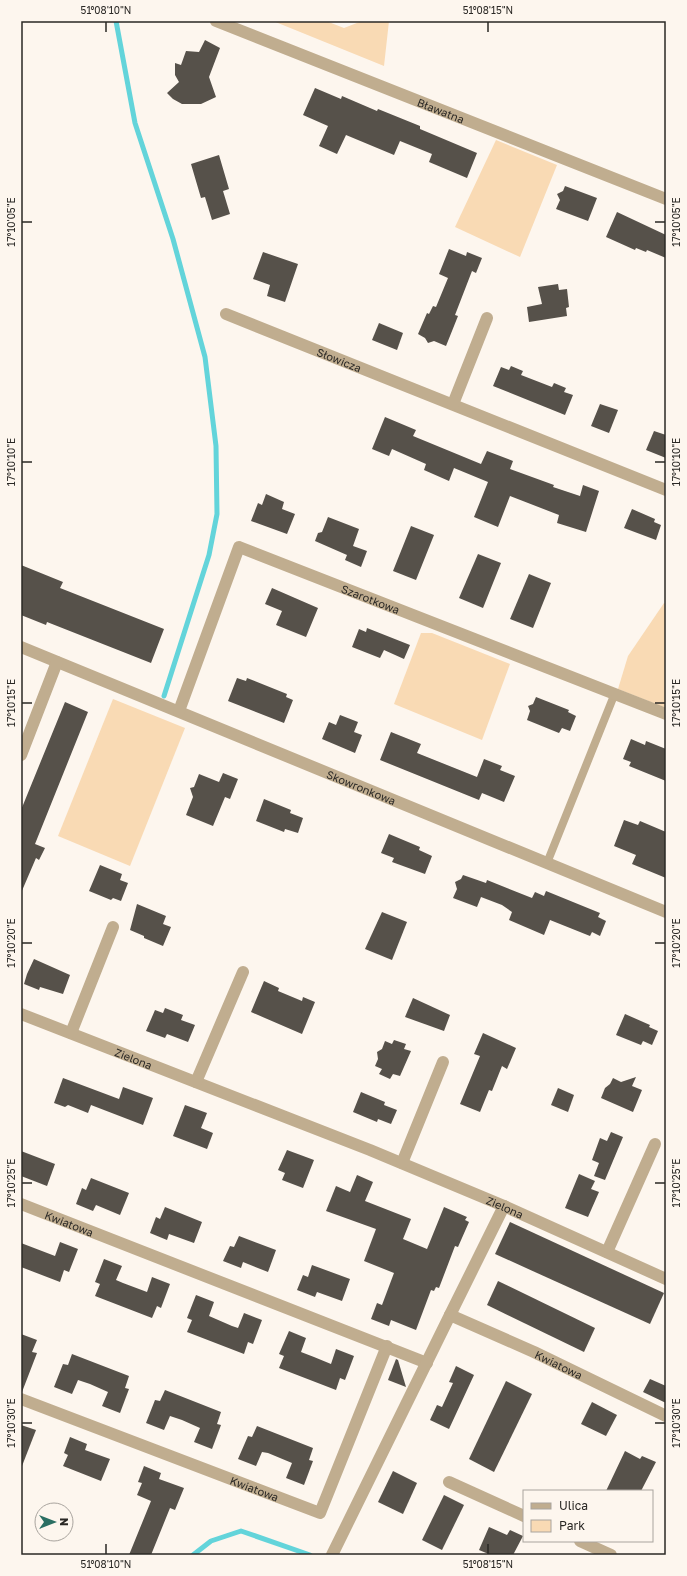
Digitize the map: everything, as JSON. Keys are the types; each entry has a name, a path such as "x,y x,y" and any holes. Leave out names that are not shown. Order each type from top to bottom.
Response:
{"street":[{"name":"Bławatna","path":"216,21 666,199"},
{"name":"Słowicza","path":"226,314 666,490"},
{"path":"454,404 487,318"},
{"name":"Szarotkowa","path":"179,711 239,547 666,714"},
{"name":"Skowronkowa","path":"21,647 666,912"},
{"path":"21,755 57,662"},
{"path":"71,1033 113,927"},
{"path":"196,1082 243,972"},
{"name":"Zielona","path":"21,1014 402,1163 504,1206 666,1279"},
{"path":"402,1163 443,1062"},
{"path":"607,1252 655,1144"},
{"name":"Kwiatowa","path":"21,1204 387,1346 427,1363"},
{"path":"332,1555 504,1206"},
{"name":"Kwiatowa","path":"450,1315 534,1352 666,1416"},
{"name":"Kwiatowa","path":"21,1399 320,1513 387,1346"},
{"path":"449,1482 523,1516"},
{"path":"582,1542 611,1555"}],"lane":[{"path":"547,863 615,693"}],"green space":[{"path":"273,21 326,21 344,28 362,21 389,21 384,66"},
{"path":"496,140 557,165 520,257 455,227"},
{"path":"664,603 666,604 666,708 618,689 628,656"},
{"path":"421,633 432,633 510,664 482,740 394,704"},
{"path":"113,699 185,728 130,866 58,836"}],"building":[{"path":"205,40 220,48 209,77 216,97 201,104 182,104 173,99 167,93 179,82 175,75 175,63 181,65 186,51 199,52"},
{"path":"315,88 341,99 342,96 377,111 378,109 420,126 420,129 477,153 467,178 429,162 432,154 400,141 394,155 346,135 337,154 319,146 328,126 303,115"},
{"path":"219,155 229,189 223,191 230,214 212,220 205,197 201,198 191,164"},
{"path":"565,186 597,198 588,221 556,209 560,200 557,194 563,191"},
{"path":"617,212 666,235 666,258 647,250 646,252 636,248 635,250 606,237"},
{"path":"449,249 466,256 467,252 482,258 476,273 472,271 455,315 458,316 446,346 434,341 428,343 425,338 418,334 427,313 429,314 433,306 436,307 448,278 439,274"},
{"path":"263,252 298,264 285,302 267,296 270,285 253,279"},
{"path":"558,284 559,290 567,289 569,307 566,308 567,316 529,322 527,307 542,304 538,287"},
{"path":"379,323 403,333 397,350 372,340"},
{"path":"511,366 523,371 521,375 552,387 554,383 566,388 564,392 573,395 565,415 493,386 501,367 509,370"},
{"path":"600,404 618,410 609,433 591,426"},
{"path":"385,417 416,430 413,436 481,464 487,451 513,461 510,469 554,485 553,487 580,496 583,485 599,491 586,532 557,523 559,515 510,496 498,527 474,517 488,482 454,468 449,481 424,470 426,464 392,449 389,456 372,449"},
{"path":"654,431 666,435 666,458 646,450"},
{"path":"266,494 284,502 282,509 295,514 287,534 251,521 258,503 262,505"},
{"path":"632,509 655,519 654,522 661,525 656,540 624,528"},
{"path":"328,517 359,529 353,546 367,551 361,567 345,560 347,555 315,541 318,533 322,532"},
{"path":"411,526 434,535 416,580 393,571"},
{"path":"478,554 501,563 483,608 459,598"},
{"path":"21,565 63,582 60,588 164,629 151,663 47,622 46,625 21,615"},
{"path":"529,574 551,583 533,628 510,619"},
{"path":"272,588 318,608 306,637 276,625 282,611 265,604"},
{"path":"367,628 410,645 404,659 384,650 380,658 352,647 359,629 366,632"},
{"path":"237,678 246,681 247,678 287,694 286,697 293,700 284,723 228,701"},
{"path":"536,697 569,710 568,712 576,716 570,731 562,728 559,733 527,720 530,711 528,706 533,704"},
{"path":"65,702 88,712 35,844 45,848 39,860 36,858 21,893 21,810"},
{"path":"340,715 358,722 354,732 362,735 355,753 322,739 329,722 336,725"},
{"path":"391,732 421,744 417,753 477,777 484,759 502,766 500,770 515,776 504,802 482,793 479,800 380,760"},
{"path":"631,739 645,745 646,741 666,749 666,781 629,766 631,762 623,759"},
{"path":"223,773 238,779 230,799 225,797 213,826 186,815 193,797 190,788 194,787 199,774 219,782"},
{"path":"264,799 291,810 290,813 303,818 298,833 285,829 284,832 256,821"},
{"path":"624,820 638,825 640,821 666,832 666,878 632,864 636,855 614,846"},
{"path":"389,834 420,847 419,850 432,856 425,874 392,862 394,858 381,853"},
{"path":"100,865 122,874 120,880 128,883 121,901 113,898 111,900 89,891"},
{"path":"463,875 486,883 487,880 532,898 535,892 544,896 546,891 600,913 598,917 606,921 600,936 592,932 590,936 550,920 544,935 509,920 512,912 502,905 481,897 477,907 453,898 457,889 455,882 461,879"},
{"path":"137,904 166,916 163,924 171,927 163,946 130,930"},
{"path":"382,912 407,922 392,960 365,949"},
{"path":"34,959 70,975 63,994 40,987 39,990 24,984"},
{"path":"264,981 279,988 278,991 302,1001 303,997 315,1002 302,1034 251,1012"},
{"path":"413,998 450,1015 444,1031 405,1017"},
{"path":"165,1008 183,1015 181,1020 195,1025 188,1042 167,1034 165,1038 146,1031 155,1010 163,1013"},
{"path":"625,1014 650,1025 649,1027 658,1031 652,1045 643,1041 641,1045 616,1035"},
{"path":"483,1033 516,1048 507,1069 502,1066 492,1091 489,1090 480,1112 460,1104 480,1056 474,1054"},
{"path":"394,1040 406,1044 404,1049 411,1051 400,1076 393,1074 390,1079 379,1074 382,1069 375,1066 378,1059 377,1052 382,1049 385,1041 392,1044"},
{"path":"636,1077 632,1086 642,1090 633,1112 601,1098 605,1088 610,1084 613,1078 621,1082"},
{"path":"63,1078 119,1099 123,1087 153,1098 143,1125 91,1105 88,1113 68,1105 65,1107 54,1103"},
{"path":"558,1088 574,1095 568,1112 551,1105"},
{"path":"361,1092 385,1102 384,1105 397,1110 391,1124 378,1119 377,1122 353,1112"},
{"path":"185,1105 207,1113 201,1128 213,1133 207,1149 173,1136"},
{"path":"611,1132 623,1137 605,1180 594,1176 599,1163 592,1160 600,1138 607,1141"},
{"path":"287,1150 314,1160 303,1188 282,1180 285,1173 278,1170"},
{"path":"21,1151 55,1164 47,1186 21,1176"},
{"path":"579,1174 595,1181 591,1189 599,1192 588,1217 565,1208"},
{"path":"357,1175 373,1182 365,1201 411,1219 403,1239 427,1249 444,1207 467,1217 465,1220 469,1222 458,1247 455,1246 439,1288 436,1287 434,1291 431,1290 416,1330 391,1320 389,1326 371,1319 377,1303 382,1305 394,1273 364,1261 376,1229 326,1211 336,1186 350,1192"},
{"path":"91,1178 129,1193 120,1215 96,1205 93,1211 76,1204 82,1188 86,1190"},
{"path":"165,1207 202,1222 194,1243 169,1234 167,1240 150,1233 156,1217 160,1219"},
{"path":"510,1222 664,1293 650,1324 495,1254"},
{"path":"239,1236 276,1250 268,1272 243,1262 241,1268 223,1261 230,1246 234,1247"},
{"path":"60,1242 78,1249 69,1272 64,1270 60,1282 21,1267 21,1243 55,1256"},
{"path":"104,1259 122,1266 116,1280 123,1283 147,1292 152,1277 170,1284 161,1308 157,1306 152,1318 95,1296 100,1284 95,1282"},
{"path":"312,1265 350,1279 342,1301 317,1292 315,1297 297,1290 303,1275 308,1277"},
{"path":"498,1281 595,1328 584,1352 487,1305"},
{"path":"196,1295 214,1302 209,1316 232,1326 238,1328 244,1313 262,1320 253,1344 248,1342 244,1354 187,1332 192,1320 187,1318"},
{"path":"289,1331 306,1338 301,1352 331,1364 336,1349 354,1356 345,1380 340,1378 336,1390 279,1368 284,1356 279,1354"},
{"path":"21,1334 37,1340 32,1352 37,1353 22,1392"},
{"path":"72,1354 129,1376 125,1388 129,1389 120,1413 102,1406 108,1392 90,1384 78,1380 72,1394 54,1387 63,1364 68,1365"},
{"path":"396,1359 398,1360 406,1387 388,1380"},
{"path":"456,1366 474,1375 449,1429 430,1420 437,1405 442,1407 453,1383 449,1382"},
{"path":"650,1379 666,1386 666,1403 643,1392"},
{"path":"506,1381 532,1394 494,1472 469,1459"},
{"path":"165,1390 221,1412 217,1424 221,1425 212,1449 194,1442 200,1428 182,1420 170,1416 164,1430 146,1423 155,1400 160,1401"},
{"path":"592,1402 617,1415 606,1436 581,1424"},
{"path":"21,1425 36,1430 22,1466 21,1466"},
{"path":"257,1426 313,1448 309,1460 313,1461 304,1485 286,1478 292,1463 268,1453 262,1452 256,1466 238,1459 248,1436 252,1437"},
{"path":"70,1437 87,1444 85,1450 110,1459 101,1481 63,1466 68,1455 64,1453"},
{"path":"625,1451 640,1459 642,1456 656,1462 642,1490 606,1490"},
{"path":"144,1466 161,1473 159,1479 184,1488 175,1510 170,1508 151,1555 129,1555 151,1501 137,1495 142,1483 138,1482"},
{"path":"393,1471 417,1483 403,1514 378,1502"},
{"path":"444,1495 464,1505 442,1550 422,1540"},
{"path":"489,1527 507,1535 510,1530 523,1536 513,1555 491,1555 479,1550"}],"waterway":[{"path":"116,21 135,123 173,239 205,357 216,446 217,514 209,555 164,696"},
{"path":"193,1555 211,1541 241,1531 310,1555"}]}
